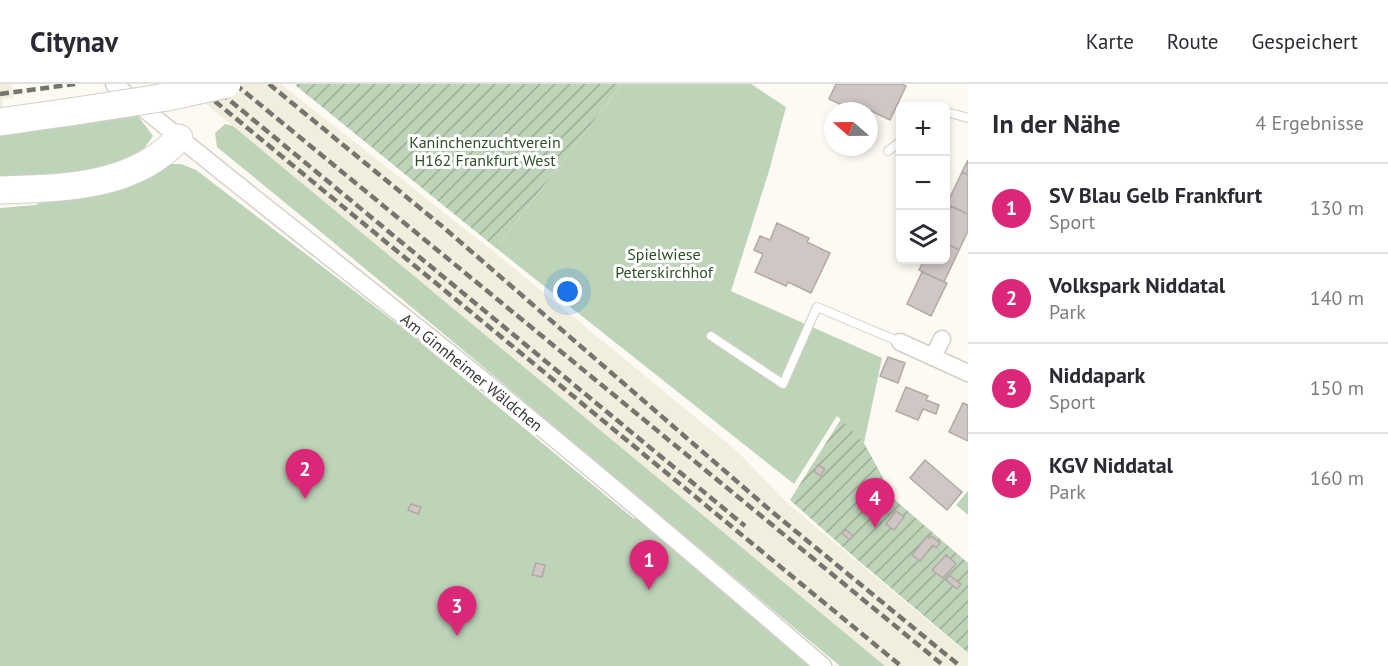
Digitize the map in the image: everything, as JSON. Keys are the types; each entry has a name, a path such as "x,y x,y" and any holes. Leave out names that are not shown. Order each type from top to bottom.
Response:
{"highway":[{"path":"0,122 166,97 227,84"},
{"path":"0,190 67,188 113,178 146,166 167,151 179,138"}],"street":[{"name":"Am Ginnheimer Wäldchen","path":"114,84 441,346 666,532 823,666"},
{"path":"933,357 942,339"},
{"path":"900,342 968,373"}],"lane":[{"path":"950,113 968,118"},
{"path":"888,151 896,145"},
{"path":"711,336 783,384 818,307 900,342"}],"shaded area":[{"path":"0,84 11,84 14,98 2,99 3,111 0,114"},
{"path":"182,84 281,84 493,251 739,453 788,504 968,654 968,666 885,666"}],"green space":[{"name":"Spielwiese Peterskirchhof","path":"622,84 751,84 786,107 769,171 731,291 882,358 864,443 837,416 794,484 496,248"},
{"name":"Kaninchenzuchtverein H162 Frankfurt West","path":"622,84 496,248 295,85"},
{"path":"138,116 153,136 138,157 115,170 0,177 0,134"},
{"path":"225,124 233,126 885,666 840,666 217,147 215,133"},
{"path":"168,164 181,164 196,170 408,332 634,519 639,514 814,666 0,666 0,208 36,205 53,195"},
{"path":"841,419 864,443 895,500 968,563 968,653 790,500"},
{"path":"968,491 968,515 956,505"}],"building":[{"path":"836,84 902,84 906,86 898,102 896,102 890,120 878,114 878,102 835,102 829,99"},
{"path":"968,160 968,175 962,172"},
{"path":"962,172 968,175 968,214 950,205 950,198"},
{"path":"950,206 968,214 968,231 959,250 950,245"},
{"path":"777,223 809,238 807,242 830,253 811,293 788,282 786,286 755,272 763,254 754,250 760,236 770,240"},
{"path":"950,245 959,250 944,282 919,270 922,264 950,264"},
{"path":"922,272 947,283 931,316 907,304"},
{"path":"888,357 905,363 898,383 880,376"},
{"path":"906,387 928,396 926,400 939,405 936,414 923,409 918,420 896,411"},
{"path":"963,403 968,405 968,441 949,432"},
{"path":"925,460 962,492 947,510 910,478"},
{"path":"818,465 825,469 820,476 814,471"},
{"path":"868,486 872,489 867,497 862,493"},
{"path":"411,504 421,507 418,514 408,510"},
{"path":"896,511 904,517 894,530 886,524"},
{"path":"845,529 853,536 850,540 842,533"},
{"path":"927,536 929,538 931,536 940,543 936,548 933,545 920,561 912,555"},
{"path":"946,555 956,564 943,578 932,570"},
{"path":"536,563 545,565 542,577 532,575"},
{"path":"949,575 961,584 957,589 946,580"}],"railway":[{"path":"0,94 75,84"},
{"path":"194,84 901,666"},
{"path":"210,84 745,526"},
{"path":"235,84 944,666"},
{"path":"269,84 443,227 771,511 960,666"}],"place":[{"name":"Volkspark Niddatal","path":"305,499"},
{"name":"KGV Niddatal","path":"875,528"},
{"name":"SV Blau Gelb Frankfurt","path":"649,590"},
{"name":"Niddapark","path":"457,636"}]}
